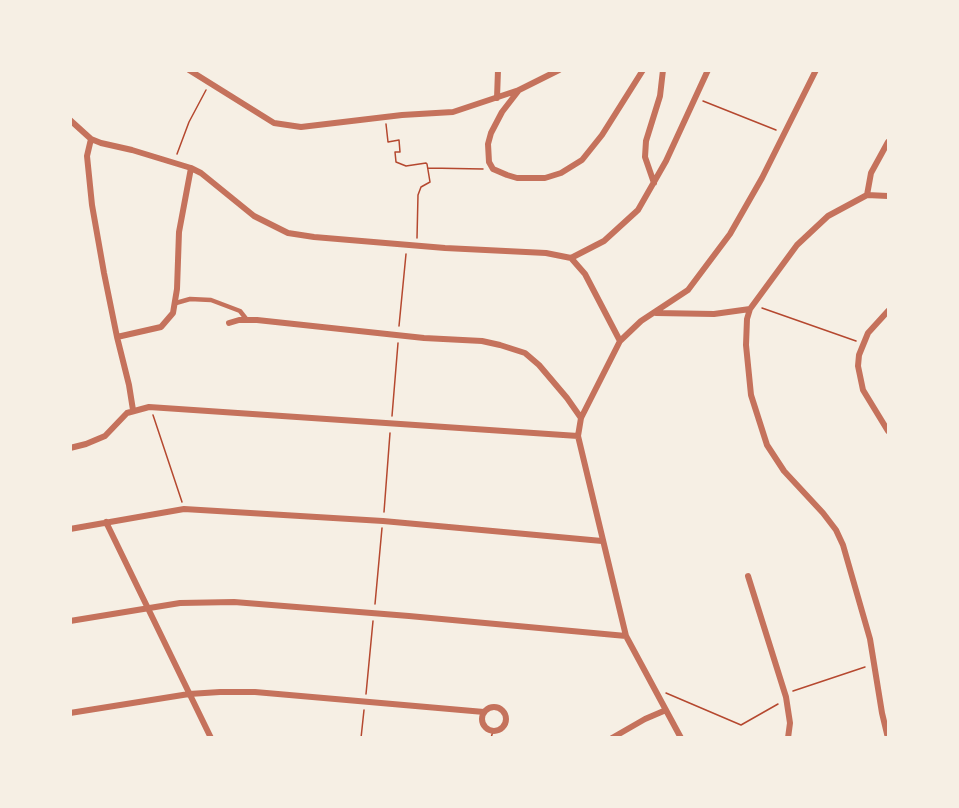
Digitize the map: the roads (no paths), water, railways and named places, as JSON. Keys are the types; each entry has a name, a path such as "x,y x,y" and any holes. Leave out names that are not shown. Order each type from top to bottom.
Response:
{"street":[{"path":"189,70 269,120 287,126 301,127 453,112 519,90 559,70"},
{"path":"497,98 498,70"},
{"path":"519,90 502,111 491,133 488,158 493,169 517,178 546,178 571,168 582,160 602,135 643,70"},
{"path":"654,183 645,157 646,141 660,96 663,70"},
{"path":"70,120 91,139 191,168 210,179 254,216 288,233 445,248 546,253 571,258 616,232 638,210 654,183 708,70"},
{"path":"681,738 626,636 578,436 581,418 620,340 636,326 688,290 716,255 747,205 816,70"},
{"path":"91,139 87,156 92,205 133,410"},
{"path":"867,195 871,173 888,142"},
{"path":"117,337 161,327 173,314 176,303 179,232 191,168"},
{"path":"888,196 867,195 828,216 797,245 750,309 747,319 746,345 748,380 760,428 767,445 784,471 836,530 843,545 868,629 888,738"},
{"path":"571,258 585,274 620,340"},
{"path":"176,303 190,299 211,300 240,311 248,320"},
{"path":"656,313 714,314 750,309"},
{"path":"888,311 868,333 859,355 860,378 870,402 888,431"},
{"path":"229,323 248,320 424,338 482,341 500,345 525,353 540,365 581,418"},
{"path":"70,448 105,436 127,413 149,407 516,434 578,436"},
{"path":"70,529 184,509 383,521 602,541"},
{"path":"106,522 211,738"},
{"path":"748,576 786,698 790,723 788,738"},
{"path":"70,621 204,601 373,613 626,636"},
{"path":"70,713 189,694 255,692 484,712 496,707 506,716 505,725 492,734 484,724 484,712"},
{"path":"612,738 666,710"}]}
